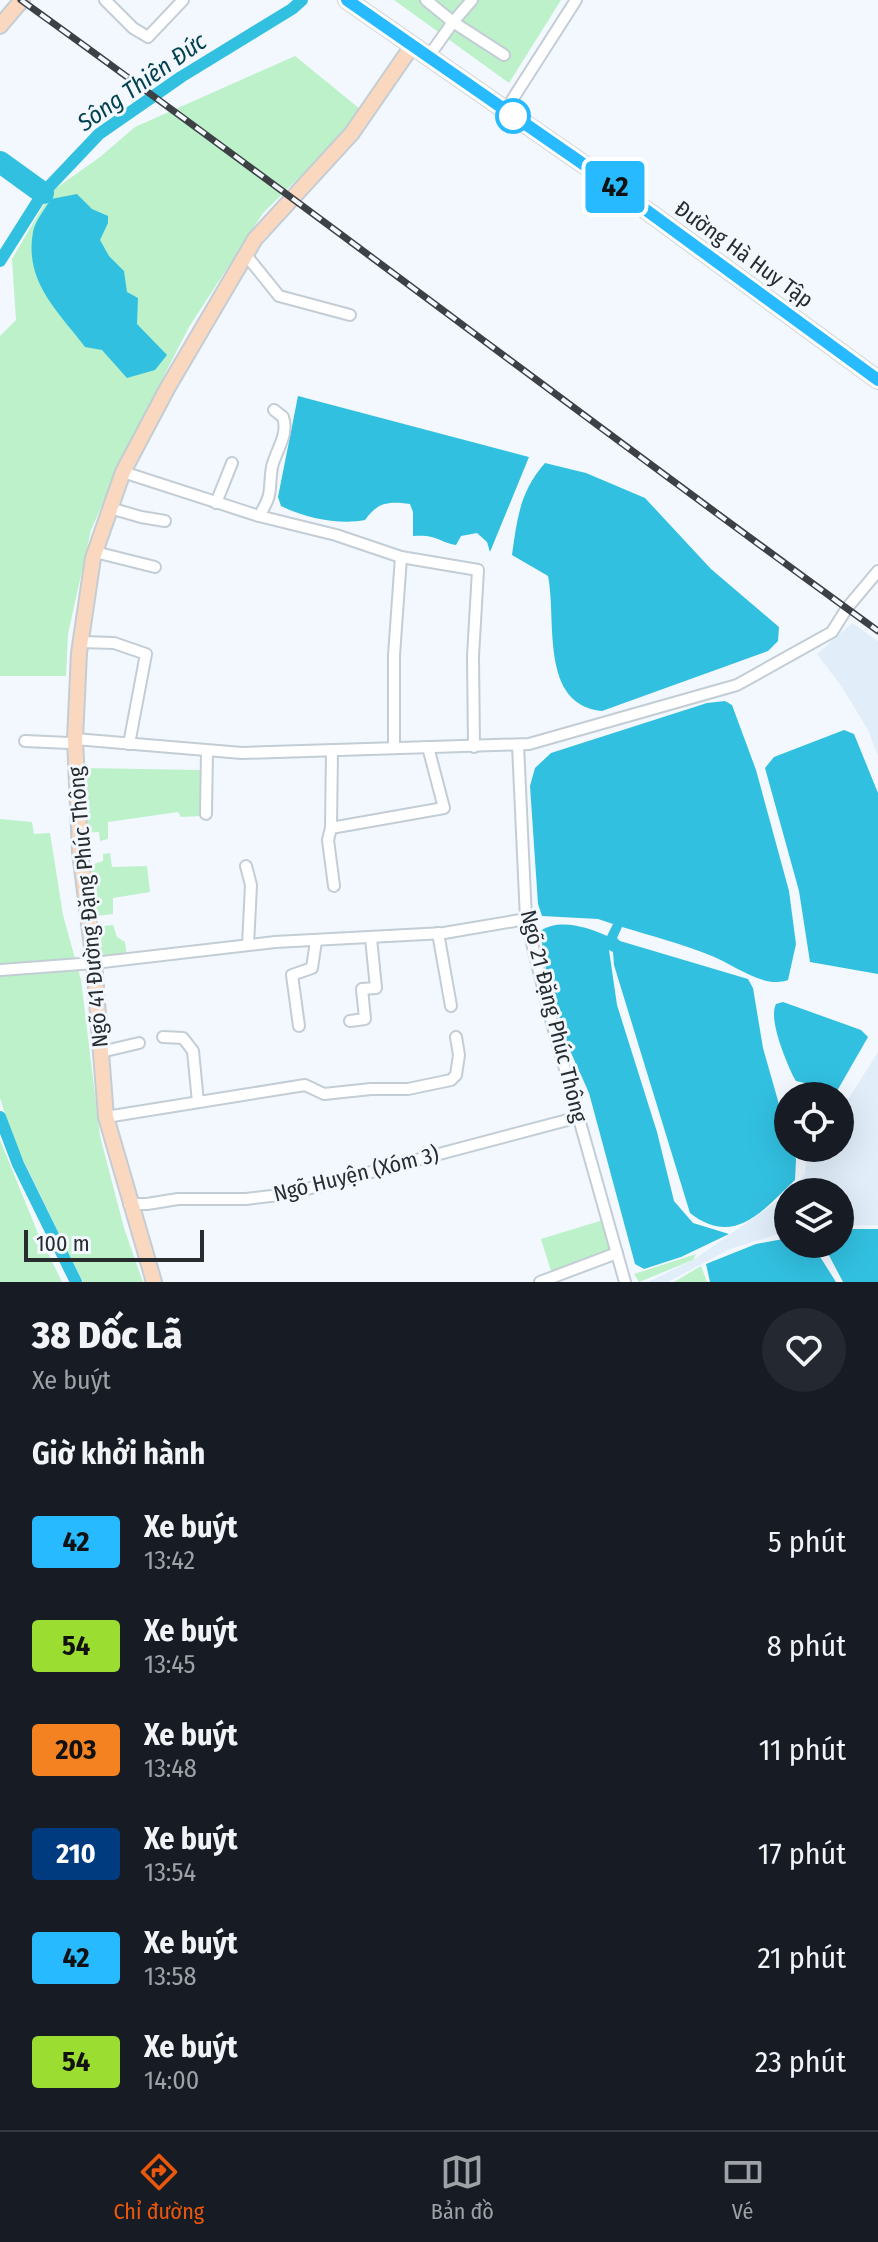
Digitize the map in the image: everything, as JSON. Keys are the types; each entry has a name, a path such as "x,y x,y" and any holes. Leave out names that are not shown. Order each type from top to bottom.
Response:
{"main road":[{"name":"Đường Hà Huy Tập","path":"347,0 586,166 878,380"}],"street":[{"path":"0,26 22,0"},
{"path":"105,0 133,28 148,37 183,0"},
{"path":"426,0 453,22 504,55"},
{"path":"429,56 472,0"},
{"path":"505,111 576,0"},
{"name":"Ngõ 41 Đường Đặng Phúc Thông","path":"154,1282 106,1117 94,963 80,852 75,739 81,642 95,552 123,472 168,387 255,239 352,133 412,46"},
{"path":"246,255 279,296 350,315"},
{"path":"259,516 270,497 272,467 284,431 283,417 274,410"},
{"path":"216,503 232,463"},
{"path":"123,472 216,503 336,535 401,557 478,570 473,656 474,747"},
{"path":"110,508 165,521"},
{"path":"95,552 155,567"},
{"path":"394,748 394,655 401,557"},
{"path":"25,741 66,743 75,739 242,753 529,744 737,685 832,632 847,608 878,571"},
{"path":"81,642 114,643 146,654 129,744"},
{"name":"Ngõ 21 Đặng Phúc Thông","path":"518,745 526,919 625,1282"},
{"path":"331,828 444,808 428,747"},
{"path":"332,750 331,828 328,840 334,886"},
{"path":"206,814 207,751"},
{"path":"246,866 251,885 248,945"},
{"path":"1,970 94,963 248,945 438,933 526,919"},
{"path":"438,933 451,1006"},
{"path":"350,1021 365,1019 362,989 376,988 371,938"},
{"path":"299,1026 292,975 312,968 316,941"},
{"path":"163,1037 183,1038 193,1051 198,1102"},
{"path":"106,1117 305,1085 324,1094 425,1087 451,1080 456,1075 459,1055 456,1037"},
{"path":"101,1052 139,1043"},
{"name":"Ngõ Huyện (Xóm 3)","path":"129,1204 288,1194 579,1117"},
{"path":"540,1282 617,1253"}],"shaded area":[{"path":"852,623 878,641 878,756 868,730 817,654"},
{"path":"878,1052 878,1225 854,1226 854,1178 802,1178 806,1162 854,1162 854,1090"},
{"path":"774,1204 774,1235 730,1249 668,1282 648,1282 693,1260"}],"green space":[{"path":"394,0 561,0 509,83"},
{"path":"295,56 360,109 329,148 263,213 189,327 131,440 91,530 68,634 66,676 0,676 0,336 16,320 12,259 52,191 135,127"},
{"path":"84,768 201,770 201,816 181,817 178,812 108,822 108,839 100,841 99,832 84,833"},
{"path":"0,819 32,822 34,834 50,833 63,915 81,980 100,1136 124,1228 143,1282 83,1282 13,1139 0,1098"},
{"path":"110,853 112,867 147,866 150,892 113,898 113,914 96,916 91,865 103,861 103,854"},
{"path":"113,925 117,937 125,942 127,956 98,963 94,927"},
{"path":"0,1140 37,1231 62,1282 0,1282"},
{"path":"603,1220 614,1252 552,1274 541,1239"},
{"path":"696,1254 693,1260 639,1282 634,1274"},
{"path":"701,1266 707,1282 674,1282"}],"water":[{"path":"77,194 92,209 108,216 100,240 109,256 124,271 127,292 138,298 137,324 167,355 155,370 127,378 102,350 85,347 54,308 38,281 32,250 36,224 51,199"},
{"path":"298,396 529,457 490,552 487,542 477,533 461,536 456,545 432,537 413,536 410,504 384,504 374,509 365,520 344,522 311,517 281,506 278,497"},
{"path":"545,463 586,473 645,498 711,569 779,627 778,641 768,651 602,711 582,705 568,694 560,677 552,636 548,576 512,555 525,495"},
{"path":"725,701 732,705 756,770 789,891 796,944 788,980 759,979 701,952 622,927 617,938 748,979 753,988 763,1048 774,1087 774,1162 796,1162 795,1178 774,1178 774,1200 760,1213 735,1226 721,1227 706,1223 690,1213 614,965 613,952 609,950 617,1005 657,1132 674,1201 693,1223 729,1234 681,1257 644,1269 635,1264 589,1093 568,1046 547,976 540,931 565,924 607,936 613,924 598,919 542,916 538,904 530,786 535,768 551,753 707,703"},
{"path":"844,730 854,734 878,793 878,974 810,962 799,891 765,768 774,757"},
{"path":"783,1002 861,1030 868,1037 842,1082 796,1081 776,1029 776,1004"},
{"path":"854,1229 878,1229 878,1282 843,1282 830,1258 854,1258"},
{"path":"774,1241 774,1258 821,1258 836,1282 710,1282 706,1264 756,1244"}],"waterway":[{"name":"Sông Thiên Đức","path":"0,261 43,193 99,134 302,0"},
{"path":"0,162 43,193"},
{"name":"Sông Thiên Đức","path":"0,1117 18,1164 76,1282"}],"railway":[{"path":"21,0 878,631"}],"bus line":[{"name":"42","path":"347,0 586,166 878,380"}]}
